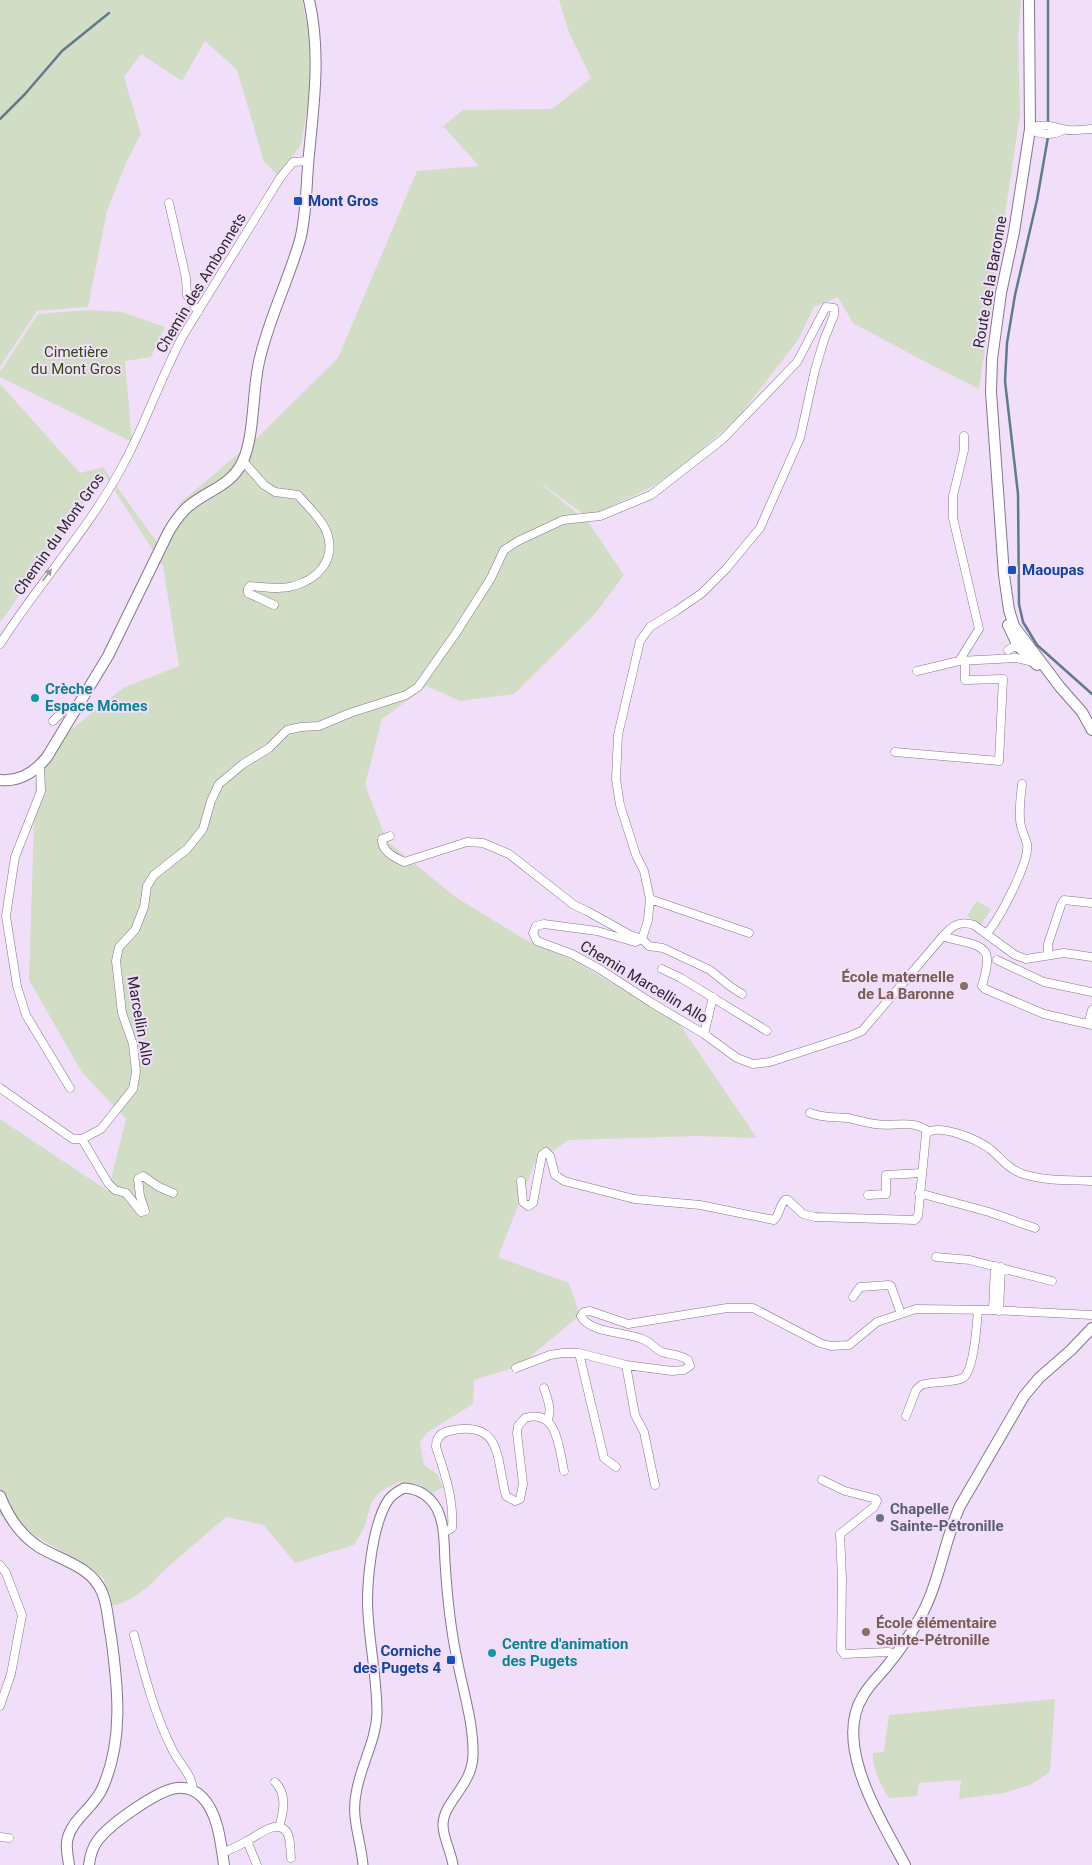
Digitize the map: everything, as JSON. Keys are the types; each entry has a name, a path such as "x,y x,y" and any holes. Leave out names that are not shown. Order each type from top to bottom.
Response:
{"main road":[{"path":"0,780 12,780 23,777 40,766 51,752 108,656 169,531 178,518 192,504 229,481 243,461 249,439 256,378 261,354 302,232 317,61 314,25 309,0"},
{"name":"Route de la Baronne","path":"1029,0 1030,129 1014,232 1001,293 992,360 991,392 1007,620 1011,633 1019,647 1037,662 1082,712 1092,730"},
{"name":"Route de la Baronne","path":"1007,599 1019,647"},
{"path":"905,1865 859,1772 854,1734 857,1709 863,1696 911,1634 928,1603 952,1525 960,1506 1022,1400 1039,1378 1071,1350 1092,1328"},
{"path":"0,1496 15,1524 38,1547 92,1577 102,1591 106,1606 118,1690 116,1736 110,1767 103,1788 97,1800 75,1824 70,1833 67,1848 69,1865"},
{"path":"89,1865 91,1852 99,1839 119,1821 152,1798 166,1791 179,1788 195,1792 206,1803 213,1816 224,1865"}],"street":[{"path":"1030,129 1037,133 1057,134 1063,130 1092,129"},
{"name":"Chemin des Ambonnets","path":"123,465 184,334 289,166 294,162 309,161"},
{"path":"169,203 186,278 187,295 198,312"},
{"name":"Marcellin Allo","path":"82,1139 101,1129 133,1089 136,1072 133,1044 122,1013 116,961 119,947 135,930 144,906 147,886 154,875 187,849 203,829 210,801 219,784 242,764 269,748 287,730 319,726 350,713 406,696 418,687 456,633 491,578 504,550 518,541 563,520 600,516 651,495 723,439 796,362 826,307 834,308 834,315 815,370 800,438 760,528 726,569 702,593 650,627 640,641 618,735 616,779 620,805 636,855 644,871 650,899"},
{"path":"895,752 999,762 1003,679 965,680 962,661 979,629 953,518 953,496 964,450 964,436"},
{"path":"243,461 264,485 275,492 298,495 328,534 330,551 326,566 315,576 292,586 250,586 248,589 248,592 274,604"},
{"name":"Chemin du Mont Gros","path":"0,644 22,609 91,516 123,465"},
{"path":"1008,650 1011,633"},
{"path":"997,659 1008,650 1019,647"},
{"path":"917,671 962,661 997,659 1019,647"},
{"path":"1019,647 1037,662"},
{"path":"53,721 64,710 74,712"},
{"path":"40,766 42,791 15,857 6,916 17,986 26,1015 70,1088"},
{"path":"986,934 1000,913 1024,864 1027,844 1020,818 1022,784"},
{"path":"390,836 382,839 385,850 404,862 467,842 483,843 509,854 574,905 630,935 642,939 649,946 663,948 710,970 742,994"},
{"path":"642,939 648,920 650,899 749,933"},
{"path":"1048,955 1048,944 1064,900 1092,903"},
{"name":"Chemin Marcellin Allo","path":"642,939 636,942 597,931 544,924 536,926 532,933 537,941 572,954 598,968 704,1034 737,1058 753,1064 770,1062 850,1036 862,1030 943,936 958,924 974,925 1015,955 1026,959 1064,953 1092,957"},
{"path":"943,936 975,945 986,953 987,962 982,986 985,989 1044,1014 1090,1024 1092,1010"},
{"path":"997,960 1044,982 1092,992"},
{"path":"662,969 681,978 767,1031"},
{"path":"704,1034 713,997"},
{"path":"0,1088 73,1139 82,1139 108,1183 115,1190 126,1193 141,1212 145,1211 140,1196 138,1180 143,1176 173,1193"},
{"path":"810,1114 849,1118 876,1124 922,1126 928,1131"},
{"path":"928,1131 938,1129 974,1140 990,1149 1006,1165 1022,1174 1041,1178 1092,1181"},
{"path":"521,1181 523,1202 528,1206 533,1203 542,1155 546,1152 550,1156 555,1176 564,1181 634,1198 700,1205 774,1220 778,1217 781,1204 788,1200 803,1214 815,1217 915,1220 918,1216 919,1193 926,1134 928,1131"},
{"path":"868,1195 886,1194 886,1175 922,1173"},
{"path":"919,1193 989,1212 1035,1228"},
{"path":"936,1257 970,1260 1052,1281"},
{"path":"996,1310 998,1267"},
{"path":"853,1297 860,1287 889,1285 901,1314"},
{"path":"516,1368 550,1355 579,1353 626,1365 672,1371 684,1370 690,1366 688,1360 683,1356 662,1352 643,1339 596,1328 583,1322 581,1316 584,1312 590,1311 628,1324 727,1308 753,1308 820,1343 832,1346 849,1345 877,1322 916,1309 996,1310 1092,1315"},
{"path":"906,1416 916,1390 921,1385 966,1376 973,1354 978,1310"},
{"path":"579,1353 604,1458 616,1467"},
{"path":"626,1365 635,1415 644,1432 656,1484"},
{"path":"544,1388 550,1411 547,1420"},
{"path":"443,1533 452,1528 452,1510 449,1489 436,1448 438,1437 448,1431 474,1428 483,1430 490,1439 499,1458 506,1496 515,1501 520,1498 523,1484 517,1433 521,1421 530,1416 540,1417 547,1420 553,1426 564,1471"},
{"path":"822,1480 845,1491 876,1499 877,1501 874,1507 840,1534 842,1579 841,1650 844,1654 888,1652 896,1654"},
{"path":"363,1865 354,1812 359,1777 372,1744 377,1713 368,1604 370,1568 377,1530 385,1505 390,1497 404,1488 419,1490 433,1503 440,1517 443,1533 448,1606 455,1654 473,1740 473,1763 468,1780 444,1817 444,1832 452,1865"},
{"path":"0,1565 6,1573 22,1615 10,1678 0,1706"},
{"path":"134,1634 148,1688 161,1724 172,1751 192,1781 195,1792"},
{"path":"0,1676 10,1678"},
{"path":"276,1782 284,1795 279,1827"},
{"path":"222,1852 270,1828 279,1827 285,1830 288,1837 291,1858"},
{"path":"0,1837 9,1838"},
{"path":"247,1841 257,1865"}],"green space":[{"path":"0,0 302,0 310,40 309,100 301,145 278,175 264,162 237,70 205,41 182,81 141,54 124,77 141,134 126,163 107,211 88,307 37,311 0,367"},
{"path":"559,0 1021,0 1018,38 1020,114 979,389 853,323 838,297 814,307 798,340 737,419 679,469 652,487 588,517 536,480 589,523 624,575 594,615 514,694 460,701 427,686 382,719 365,785 387,841 454,896 522,938 576,962 678,1022 757,1138 697,1136 568,1140 534,1165 498,1257 569,1283 580,1315 519,1366 474,1380 473,1404 428,1432 420,1442 424,1465 437,1474 443,1487 433,1493 420,1485 399,1482 381,1491 372,1501 364,1528 354,1545 295,1563 264,1525 226,1517 162,1572 146,1589 125,1602 111,1606 104,1579 79,1560 0,1515 0,1119 108,1191 126,1119 81,1071 29,980 36,758 123,688 179,666 163,566 104,474 0,623 0,384 80,473 103,467 158,544 180,503 258,437 338,358 417,171 479,166 443,126 463,110 552,109 591,78 568,30"},
{"name":"Cimetière du Mont Gros","path":"88,310 122,312 165,327 151,357 125,361 132,442 0,377 0,372 38,314"},
{"path":"977,901 991,909 981,925 967,916"},
{"path":"1055,1699 1050,1772 1030,1785 1004,1793 959,1799 961,1780 919,1783 917,1796 889,1798 880,1782 874,1766 873,1753 884,1752 889,1715"}],"waterway":[{"path":"1048,0 1048,121"},
{"path":"0,119 25,94 62,51 109,13"},
{"path":"1048,137 1037,200 1015,295 1007,343 1005,381 1018,494 1019,604 1023,622 1037,645 1092,694"}],"place":[{"name":"Mont Gros","path":"298,201"},
{"name":"Maoupas","path":"1012,570"},
{"name":"Crèche Espace Mômes","path":"35,698"},
{"name":"École maternelle de La Baronne","path":"964,986"},
{"name":"Chapelle Sainte-Pétronille","path":"880,1518"},
{"name":"École élémentaire Sainte-Pétronille","path":"866,1632"},
{"name":"Centre d'animation des Pugets","path":"492,1653"},
{"name":"Corniche des Pugets 4","path":"451,1660"}]}
